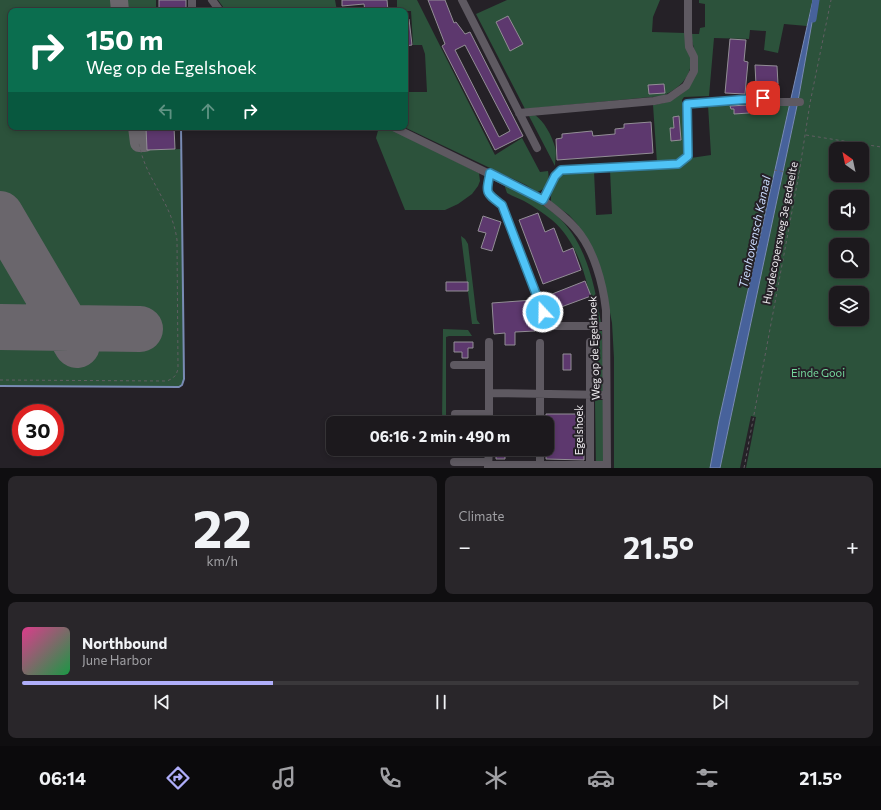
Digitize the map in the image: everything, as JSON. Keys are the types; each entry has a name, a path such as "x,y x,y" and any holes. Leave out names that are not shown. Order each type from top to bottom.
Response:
{"street":[{"path":"462,0 537,148"},
{"path":"519,113 654,101 669,98 686,86 694,71 694,57 689,46 688,0"},
{"path":"543,200 555,176 561,170 678,164 688,156 687,104 763,98 766,102 800,102"},
{"name":"Weg op de Egelshoek","path":"399,130 543,200 558,211 577,229 598,269 604,293 606,326 607,467"},
{"path":"490,173 487,190 489,196 502,205 547,321 553,326 606,326"},
{"path":"455,414 489,414 489,342"},
{"name":"Egelshoek","path":"590,342 590,467"},
{"path":"540,343 540,416"},
{"path":"454,365 489,365"},
{"name":"Egelshoek","path":"489,393 606,395"},
{"path":"540,456 540,467"},
{"name":"Egelshoek","path":"454,462 540,467 607,467"}],"path":[{"name":"Huydecopersweg 3e gedeelte","path":"744,468 799,174 810,103 831,0"},
{"path":"805,135 881,147"},
{"path":"0,380 167,381 173,379 177,374 178,270 176,229 166,204 143,161 139,143"},
{"path":"774,170 799,174"}],"green space":[{"path":"0,0 156,0 156,8 8,8 8,130 133,130 136,150 182,149 184,379 182,385 179,387 0,386"},
{"path":"218,0 335,0 336,8 224,8"},
{"path":"397,0 417,0 495,155 522,138 540,172 548,171 549,178 543,189 537,192 526,185 408,129 408,92 427,92 425,54 422,45 413,45 411,11 408,11 408,8 397,8"},
{"path":"507,0 660,0 653,17 652,32 685,33 691,55 691,65 687,77 674,90 662,96 525,109 476,14"},
{"path":"699,0 813,0 807,26 784,24 778,53 764,50 766,31 750,30 749,39 714,38 709,96 684,97 682,100 685,152 680,159 657,163 653,105 664,103 673,99 689,87 695,52 692,34 699,34 700,28 705,27 705,4 699,3"},
{"name":"Einde Gooi","path":"816,0 881,0 881,468 746,468 756,417 751,416 740,468 720,468 798,101"},
{"path":"708,105 790,106 719,420 710,468 614,468 614,358 612,323 608,302 577,224 569,215 551,202 554,185 562,175 566,173 594,171 596,215 612,214 610,170 711,155"},
{"path":"535,115 544,125 554,143 556,149 555,166 529,116"},
{"path":"378,130 392,130 479,173 480,181 478,186 472,194 458,204 445,210 405,210 376,138"},
{"path":"504,184 550,210 566,226 575,238 588,265 596,294 601,323 595,323 590,295 582,267 577,254 562,230 552,220 538,210 507,193"},
{"path":"461,236 468,244 477,320 480,324 472,324"},
{"path":"443,329 468,330 472,336 446,337 446,416 442,416"},
{"path":"596,331 602,331 604,393 595,393"},
{"path":"595,400 604,400 604,468 596,468"}],"water":[{"path":"813,0 816,0 798,101 720,468 710,468 719,420"}],"building":[{"path":"159,0 186,0 186,8 159,8"},
{"path":"342,0 387,0 388,8 365,8 364,4 342,6"},
{"path":"428,0 445,0 454,23 456,22 465,34 470,32 523,136 495,150 442,46 445,44","holes":["465,45 510,131 499,137 455,50"]},
{"path":"508,16 523,44 510,51 496,22"},
{"path":"408,19 409,19 412,45 408,46"},
{"path":"730,39 746,40 744,61 748,62 745,94 725,93"},
{"path":"755,65 777,66 778,84 775,84 775,96 769,96 764,93 763,85 756,85"},
{"path":"664,84 665,93 649,94 648,85"},
{"path":"748,105 749,113 734,114 734,109 731,109 730,106"},
{"path":"679,116 681,140 671,141 670,128 674,128 673,117"},
{"path":"651,122 653,153 557,160 556,139 562,138 562,134 592,131 593,136 615,134 615,129 624,128 624,124"},
{"path":"146,130 174,130 175,149 147,150"},
{"path":"538,213 545,232 554,228 563,252 573,248 581,270 543,284 519,220"},
{"path":"483,216 501,222 492,251 481,248 486,233 478,231"},
{"path":"585,281 591,296 553,310 547,296"},
{"path":"446,282 468,282 468,291 446,291"},
{"path":"533,300 535,331 515,332 515,345 505,345 505,333 494,334 492,303"},
{"path":"454,342 473,342 473,348 468,348 468,358 462,358 462,352 454,352"},
{"path":"563,354 571,354 571,370 563,370"},
{"path":"546,414 584,414 584,460 546,459 546,456 554,456 554,416 546,416"},
{"path":"496,456 505,456 505,459 496,459"}],"waterway":[{"name":"Tienhovensch Kanaal","path":"813,19 816,0"},
{"path":"0,386 179,387 182,385 184,379 181,130"}],"taxiway":[{"path":"119,0 120,8"},
{"path":"137,130 139,143 145,143"}],"runway":[{"path":"0,214 77,345"},
{"path":"0,327 140,329"}],"route":[{"path":"543,312 502,205 489,196 487,190 490,173 543,200 555,176 561,170 678,164 688,156 687,104 763,98"}]}
